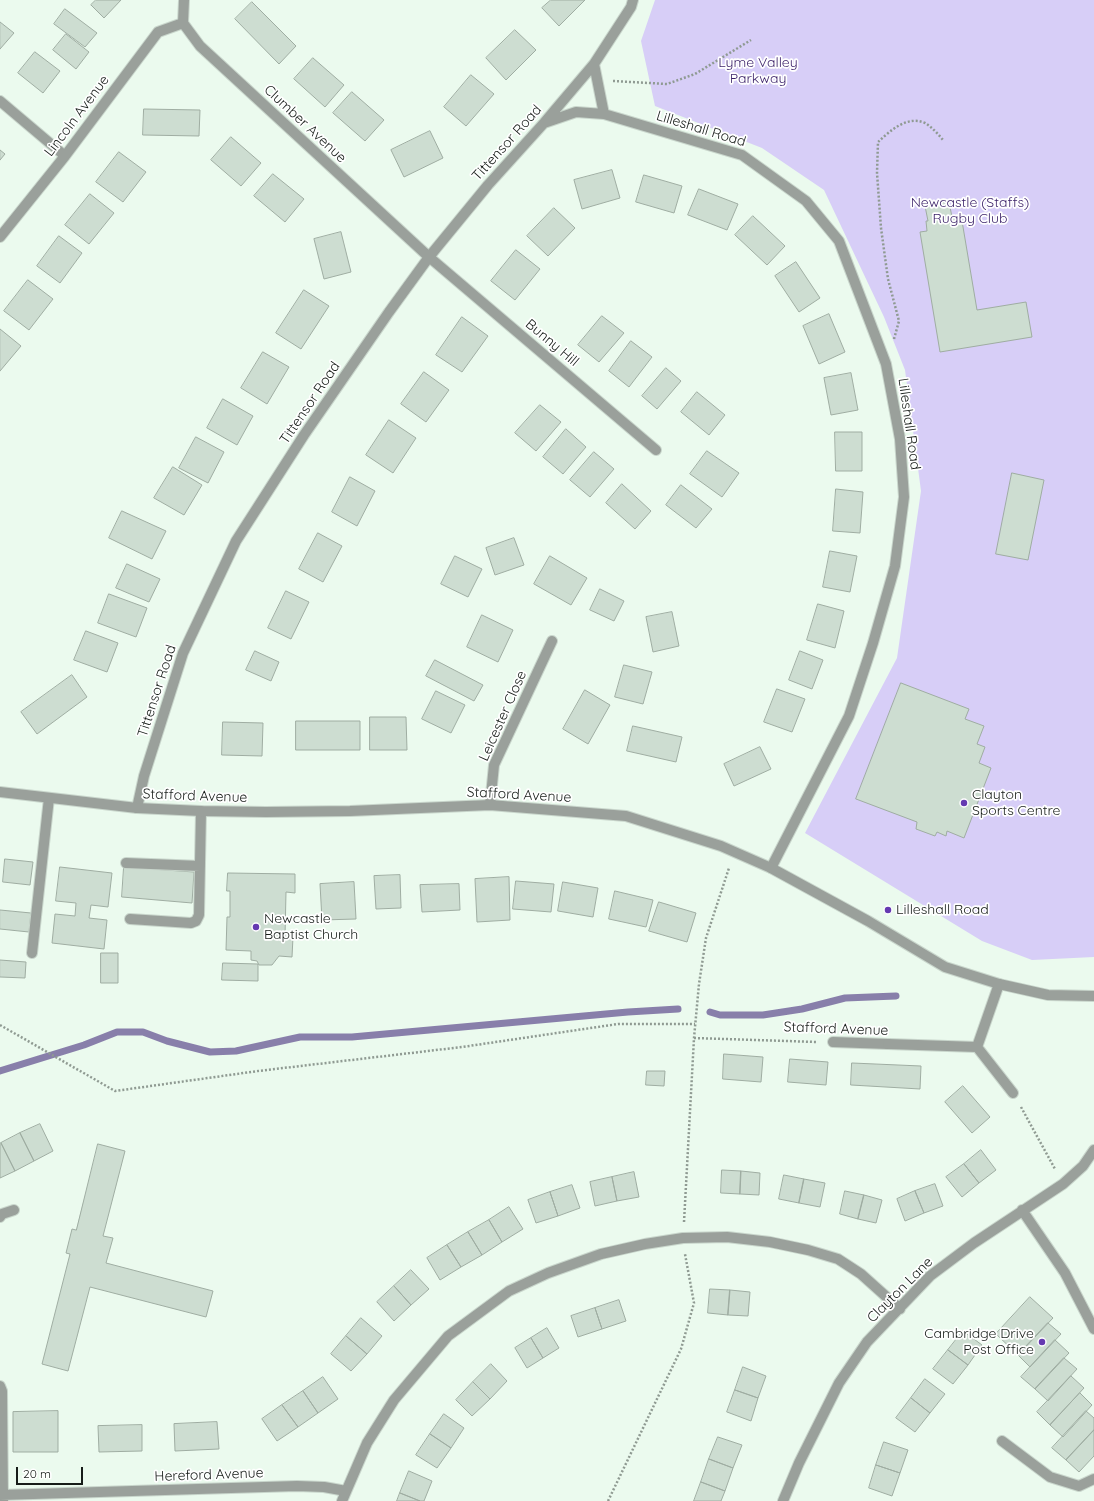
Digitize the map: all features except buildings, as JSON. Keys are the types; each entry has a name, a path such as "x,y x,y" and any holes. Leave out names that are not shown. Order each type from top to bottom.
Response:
{"street":[{"path":"183,23 184,0"},
{"name":"Tittensor Road","path":"137,808 144,776 183,653 236,541 304,435 429,257 488,185 544,123 594,64 631,7 632,0"},
{"name":"Lincoln Avenue","path":"0,237 65,156 158,32 183,23"},
{"name":"Clumber Avenue","path":"183,23 200,46 429,257"},
{"path":"594,64 604,114"},
{"path":"0,101 65,156"},
{"name":"Lilleshall Road","path":"544,123 576,112 604,114 742,155 806,201 839,241 886,364 900,439 904,497 895,566 874,643 848,716 771,868"},
{"name":"Bunny Hill","path":"429,257 656,450"},
{"name":"Leicester Close","path":"490,805 494,765 552,641"},
{"name":"Stafford Avenue","path":"0,792 137,808 201,811 350,811 490,805 626,816 721,846 771,868 868,921 945,966 1000,984 1048,995 1094,996"},
{"path":"32,953 49,798"},
{"path":"130,918 191,923 196,921 199,915 201,811"},
{"path":"126,863 200,866"},
{"path":"1000,984 977,1047 1013,1093"},
{"name":"Stafford Avenue","path":"834,1042 977,1047"},
{"name":"Clayton Lane","path":"783,1501 799,1464 839,1383 867,1342 930,1276 974,1243 1063,1184 1083,1166 1094,1150"},
{"path":"0,1217 2,1214 14,1210"},
{"path":"1022,1210 1065,1273 1094,1329"},
{"path":"342,1501 367,1443 394,1400 448,1336 509,1291 548,1272 601,1254 645,1244 683,1238 728,1237 808,1250 838,1260 861,1274 900,1309"},
{"path":"0,1386 2,1391 2,1497"},
{"path":"1002,1441 1050,1477 1079,1486 1094,1479"},
{"name":"Hereford Avenue","path":"2,1497 296,1486 324,1486 346,1491"}],"path":[{"path":"597,80 667,84 695,74 751,40"},
{"path":"886,364 893,347 899,322 888,279 881,228 877,173 878,142 888,132 902,124 912,122 924,123 943,140"},
{"path":"608,1501 681,1349 694,1303 683,1238 695,1024 706,938 734,852"},
{"path":"0,1025 115,1091 266,1070 462,1047 618,1024 695,1024"},
{"name":"Stafford Avenue","path":"694,1038 834,1042"},
{"path":"1013,1093 1063,1184"}],"green space":[{"path":"655,0 1094,0 1094,957 1032,960 982,941 805,833 897,658 921,491 905,370 884,317 824,190 762,148 655,106 641,41"}],"waterway":[{"path":"710,1012 720,1015 763,1015 802,1009 845,998 896,996"},
{"path":"0,1071 84,1045 117,1032 143,1032 167,1041 210,1052 236,1051 300,1037 352,1037 628,1012 678,1009"}],"place":[{"name":"Clayton Sports Centre","path":"964,803"},
{"name":"Lilleshall Road","path":"888,910"},
{"name":"Newcastle Baptist Church","path":"256,927"},
{"name":"Cambridge Drive Post Office","path":"1042,1342"}],"park label":[{"name":"Lyme Valley Parkway","path":"758,72"},
{"name":"Newcastle (Staffs) Rugby Club","path":"970,212"}]}
